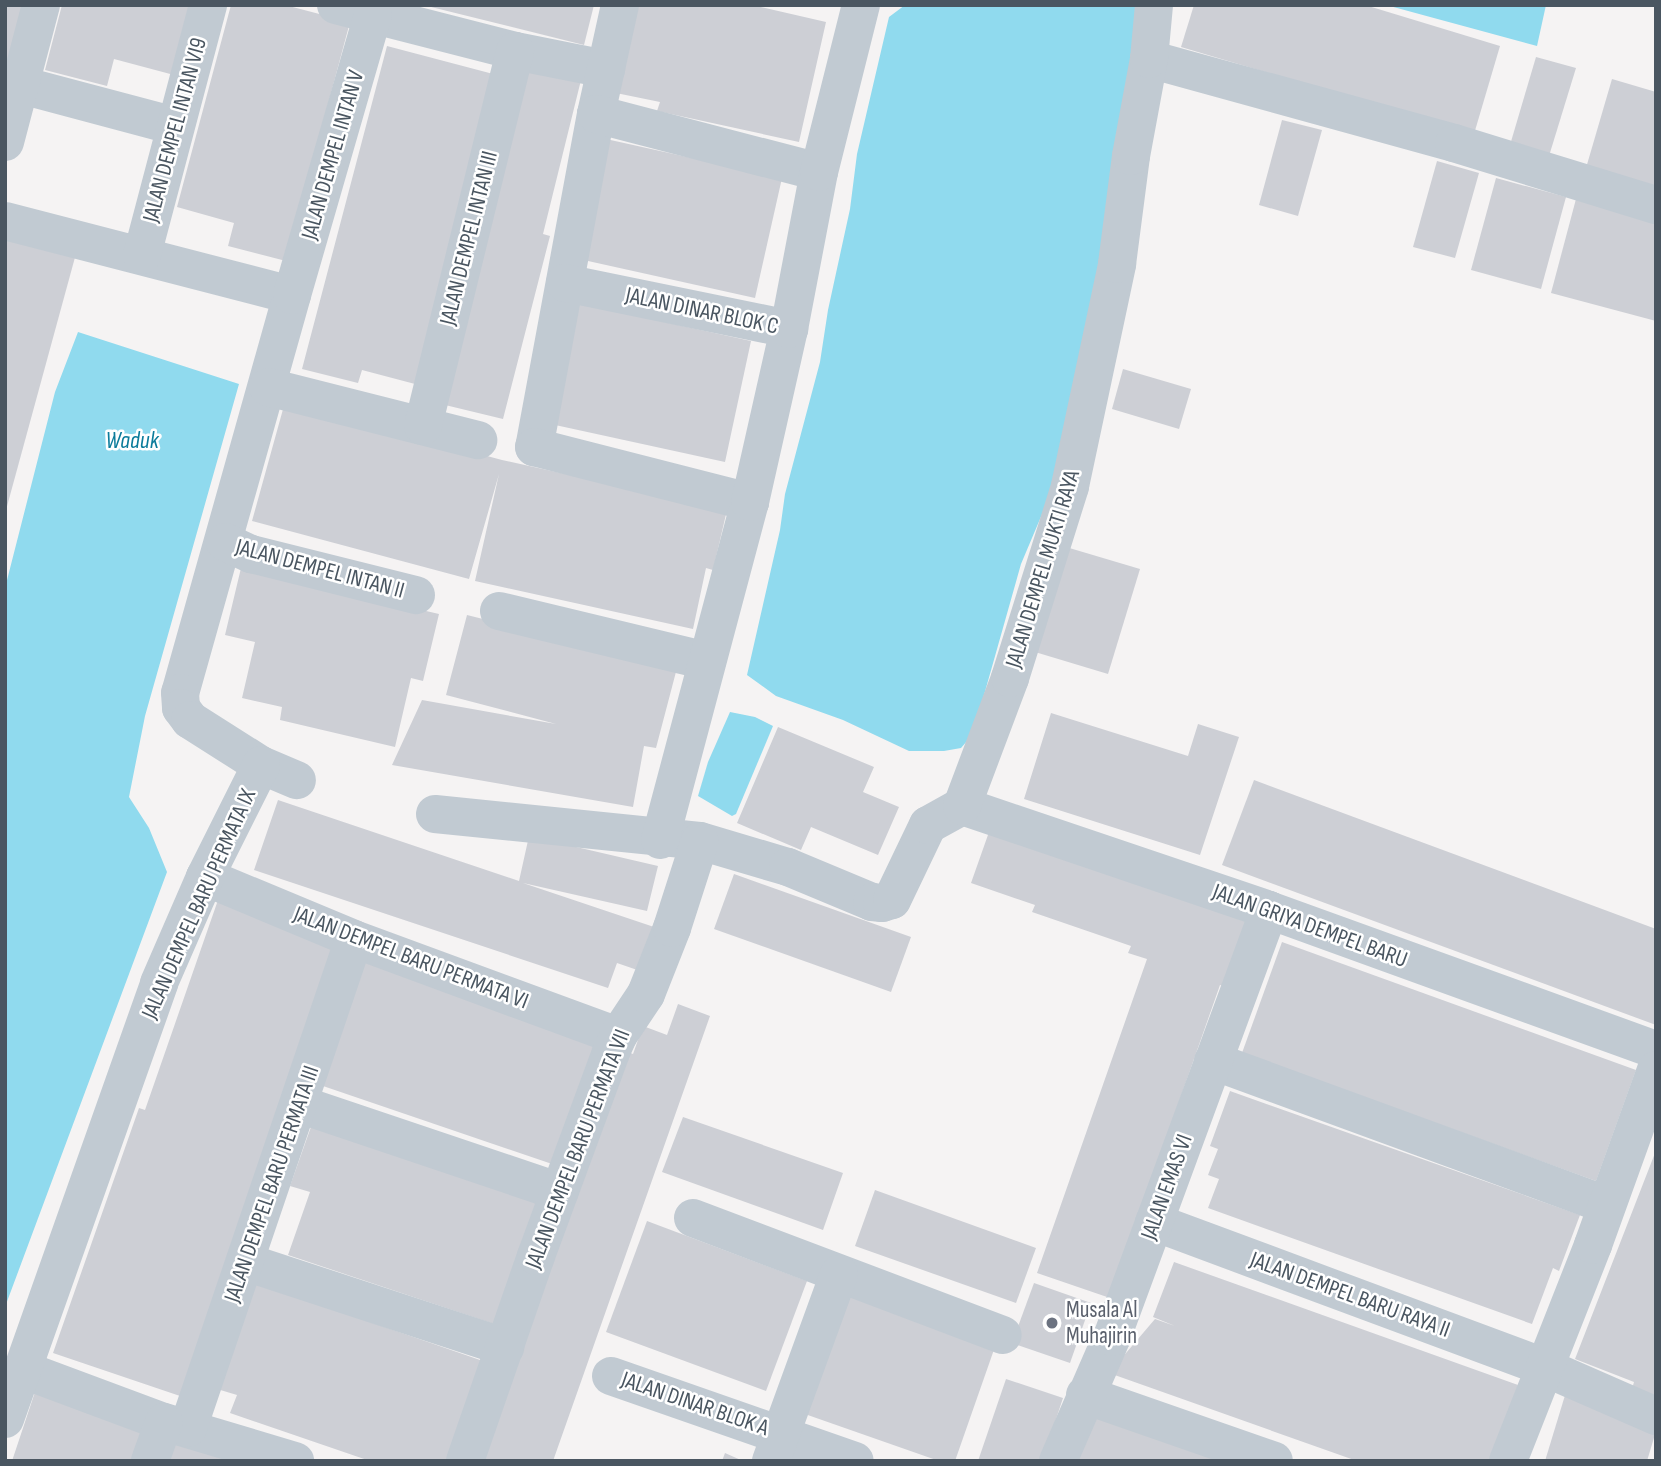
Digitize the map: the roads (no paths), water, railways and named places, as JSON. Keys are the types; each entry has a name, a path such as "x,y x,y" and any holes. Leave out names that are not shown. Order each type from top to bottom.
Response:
{"street":[{"path":"5,142 41,5"},
{"name":"JALAN DEMPEL INTAN VI9","path":"142,255 208,5"},
{"path":"336,5 515,51 606,69"},
{"path":"620,5 596,114 534,447 750,502"},
{"path":"789,328 819,172 861,5"},
{"name":"JALAN DEMPEL MUKTI RAYA","path":"962,806 1010,678 1070,486 1102,346 1117,264 1131,156 1149,59 1154,5"},
{"name":"JALAN DEMPEL INTAN V","path":"225,542 292,295 373,15"},
{"name":"JALAN DEMPEL INTAN III","path":"423,426 515,51"},
{"path":"1149,59 1454,143 1656,205"},
{"path":"21,85 175,126"},
{"path":"596,114 819,172"},
{"path":"5,221 292,295"},
{"name":"JALAN DINAR BLOK C","path":"565,283 789,328 750,502 665,825"},
{"path":"268,387 478,440"},
{"name":"JALAN DEMPEL INTAN II","path":"225,542 251,554 416,595"},
{"name":"JALAN DEMPEL BARU PERMATA IX","path":"5,1419 159,984 205,877 261,765 190,720 181,708 180,693 225,542"},
{"path":"499,611 707,661"},
{"path":"261,765 297,780"},
{"path":"435,814 665,825 699,841 778,863 872,902 882,903 892,900 928,825 962,806"},
{"name":"JALAN GRIYA DEMPEL BARU","path":"962,806 1269,910 1656,1050"},
{"name":"JALAN DEMPEL BARU PERMATA VII","path":"466,1461 560,1192 618,1037 646,993 672,928 699,841"},
{"name":"JALAN DEMPEL BARU PERMATA VI","path":"205,877 354,939 618,1037"},
{"name":"JALAN EMAS VI","path":"1058,1461 1112,1337 1269,910"},
{"name":"JALAN DEMPEL BARU PERMATA III","path":"150,1461 176,1425 246,1262 354,939"},
{"path":"1213,1061 1607,1205"},
{"path":"1508,1461 1546,1368 1656,1070"},
{"path":"299,1104 560,1192"},
{"path":"693,1218 1003,1335"},
{"name":"JALAN DEMPEL BARU RAYA II","path":"1154,1222 1546,1368 1656,1416"},
{"path":"246,1262 505,1347"},
{"path":"775,1447 839,1274"},
{"path":"24,1370 176,1425 295,1461"},
{"name":"JALAN DINAR BLOK A","path":"611,1376 775,1447 855,1461"},
{"path":"1085,1395 1274,1461"}],"water":[{"path":"905,5 1142,5 1073,441 1021,564 973,734 961,748 944,751 909,751 843,720 776,696 747,675 780,530 785,494 820,362 828,310 850,209 857,154 889,17"},
{"path":"1386,5 1546,5 1537,46"},
{"name":"Waduk","path":"78,332 239,384 145,716 129,797 149,828 167,872 5,1307 5,588 55,392"},
{"path":"730,712 755,717 773,726 736,814 732,816 698,796 708,762"}],"place":[{"name":"Musala Al Muhajirin","path":"1052,1323"}]}
